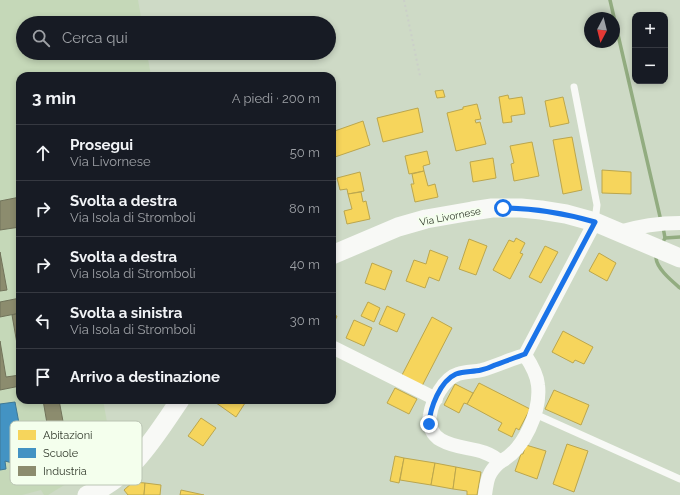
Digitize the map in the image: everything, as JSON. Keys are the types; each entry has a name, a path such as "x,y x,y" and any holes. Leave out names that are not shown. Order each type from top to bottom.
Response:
{"street":[{"name":"Via Livornese","path":"336,252 398,227 426,219 492,208 521,208 566,214 595,222 680,258"},
{"path":"500,462 484,452 450,444 440,440 434,434 429,424 432,407 446,381 456,374 481,370 525,354 595,222"},
{"path":"619,232 631,228 668,224"},
{"path":"336,349 436,399"},
{"path":"485,495 489,474 500,462 510,456 519,446 526,435 535,414 539,394 538,384 536,375 525,354"},
{"path":"142,453 177,404"},
{"path":"87,495 106,485"}],"lane":[{"path":"574,87 597,205 595,222"},
{"path":"535,414 680,479"}],"path":[{"path":"404,0 420,76"}],"shaded area":[{"path":"0,0 138,0 141,16 16,16 16,60 148,60 150,72 16,72 16,404 104,404 107,421 10,421 10,485 64,485 48,495 44,495 41,490 22,495 0,495"}],"building: Abitazioni":[{"path":"443,90 445,97 437,98 435,91"},
{"path":"508,95 509,99 522,97 525,114 511,116 512,122 503,123 499,97"},
{"path":"563,97 569,123 550,127 545,101"},
{"path":"477,104 481,119 475,120 476,123 480,122 486,144 456,151 447,113"},
{"path":"418,108 423,132 383,142 377,118"},
{"path":"363,121 370,145 336,157 336,131"},
{"path":"572,137 582,190 563,194 553,140"},
{"path":"532,142 539,176 514,181 511,164 514,163 510,146"},
{"path":"427,151 430,164 423,166 424,171 409,174 405,156"},
{"path":"493,158 496,178 473,182 470,162"},
{"path":"602,170 631,172 631,194 602,193"},
{"path":"424,171 428,186 435,184 438,197 415,202 411,184 414,184 412,174"},
{"path":"360,172 364,191 348,194 347,189 340,190 337,178"},
{"path":"361,192 363,202 366,201 370,219 347,224 344,211 352,209 348,194"},
{"path":"516,238 525,243 520,253 523,254 510,279 493,270 509,240 514,242"},
{"path":"469,239 487,246 476,275 459,269"},
{"path":"545,246 558,252 541,283 529,277"},
{"path":"430,250 448,257 439,281 429,277 425,288 406,281 414,260 426,264"},
{"path":"599,253 616,263 607,281 589,271"},
{"path":"372,263 392,271 385,290 365,283"},
{"path":"368,302 380,308 374,322 361,316"},
{"path":"387,306 405,314 397,332 379,324"},
{"path":"432,317 452,328 422,386 402,375"},
{"path":"354,320 372,328 364,346 346,338"},
{"path":"563,331 593,347 584,364 575,360 573,363 552,352"},
{"path":"479,383 530,409 519,430 516,428 512,437 498,430 502,423 467,404"},
{"path":"455,384 473,393 467,404 464,403 459,413 444,405"},
{"path":"395,388 417,399 409,414 387,403"},
{"path":"554,390 589,405 581,425 545,409"},
{"path":"218,404 244,404 236,417"},
{"path":"201,418 216,428 203,446 188,436"},
{"path":"567,444 588,451 574,492 553,484"},
{"path":"526,445 546,451 537,479 515,471"},
{"path":"395,456 404,458 399,483 390,481"},
{"path":"404,458 435,463 431,485 400,480"},
{"path":"435,463 456,467 453,489 431,485"},
{"path":"456,467 481,472 477,495 467,495 467,491 453,489"},
{"path":"142,483 145,483 144,495 128,495 124,490 130,485 142,485"},
{"path":"145,483 161,485 160,495 144,495"},
{"path":"181,490 204,495 180,495"}],"building: Scuole":[{"path":"15,402 19,421 10,421 10,462 5,461 6,469 0,470 0,404"}],"building: Industria":[{"path":"16,198 16,228 0,230 0,201"},
{"path":"0,252 7,290 0,291"},
{"path":"16,299 16,314 0,317 0,302"},
{"path":"16,314 16,338 12,315"},
{"path":"0,341 6,377 16,376 16,387 0,390"},
{"path":"44,404 60,404 63,421 47,421"}],"waterway":[{"path":"610,0 661,221"},
{"path":"663,227 665,238 663,242"},
{"path":"665,238 680,237"},
{"path":"656,258 662,270 680,288"}],"route":[{"path":"429,424 432,407 446,381 456,374 481,370 525,354 595,222 566,214 541,210 503,208"}]}
